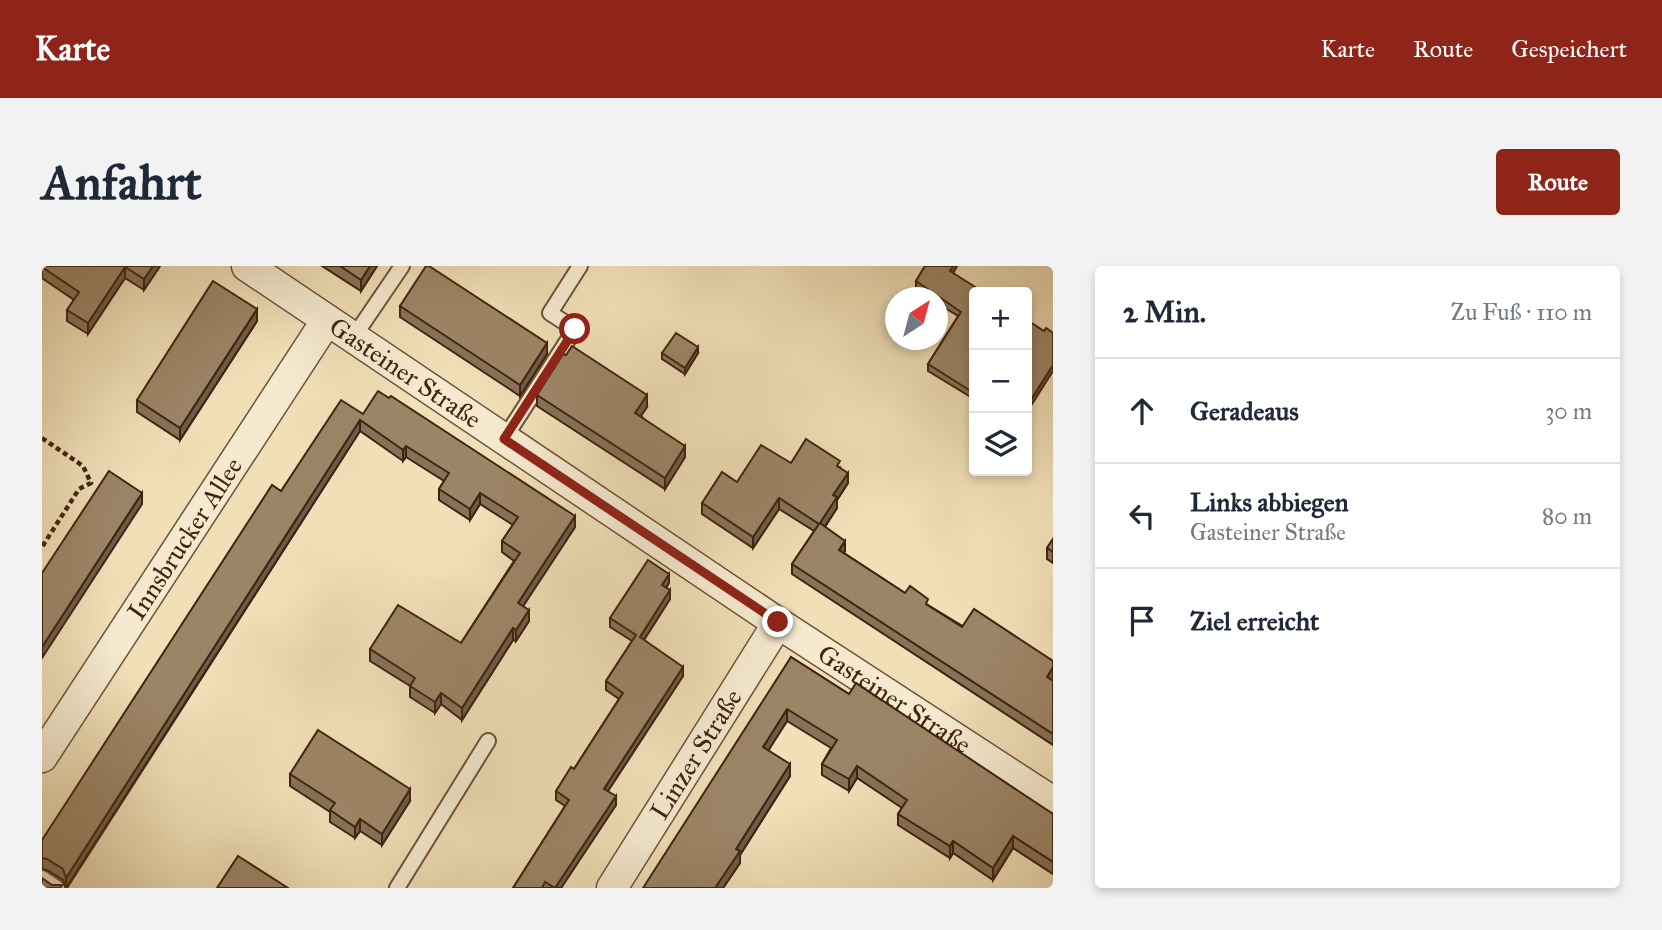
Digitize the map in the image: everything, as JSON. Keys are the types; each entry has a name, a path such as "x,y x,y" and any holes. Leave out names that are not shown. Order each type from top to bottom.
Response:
{"street":[{"name":"Gasteiner Straße","path":"247,266 1053,803"},
{"name":"Innsbrucker Allee","path":"42,757 327,320"},
{"name":"Linzer Straße","path":"612,888 778,622"}],"lane":[{"path":"353,338 402,266"},
{"path":"504,439 575,329 550,313 580,266"},
{"path":"397,888 488,741"},
{"path":"42,878 57,888"}],"path":[{"path":"42,438 83,466 91,483 79,489 42,547"}],"building":[{"path":"42,266 153,266 144,279 125,267 88,323 67,310 79,292"},
{"path":"340,266 370,266 361,280"},
{"path":"426,266 547,343 520,385 400,306"},
{"path":"925,266 953,266 950,271 975,287 969,287 969,390 928,364 937,350 948,350 948,332 961,312 948,303 948,287 925,287 916,281"},
{"path":"213,281 257,309 180,428 137,400"},
{"path":"1032,323 1053,333 1053,365 1032,398"},
{"path":"676,333 698,347 685,368 662,353"},
{"path":"572,346 647,395 635,413 685,446 665,478 537,395 563,354 566,355"},
{"path":"378,391 389,398 391,396 575,516 518,603 529,610 516,630 513,628 462,708 441,693 435,702 410,686 415,678 370,649 398,605 461,643 520,553 502,541 518,517 480,493 470,509 439,489 449,473 406,446 403,450 360,420 66,878 63,869 42,858 42,840 272,485 281,491 341,400 363,414"},
{"path":"806,439 840,461 837,466 848,473 833,495 837,497 820,523 845,541 839,550 905,593 910,586 928,599 926,604 962,627 974,609 1053,661 1053,667 1047,677 1053,681 1053,734 792,564 819,524 779,498 753,537 702,503 722,472 737,482 761,445 791,463"},
{"path":"109,471 142,493 42,647 42,573"},
{"path":"1053,539 1053,552 1047,548"},
{"path":"648,560 669,574 662,585 670,590 640,637 683,667 604,789 616,796 555,888 545,882 542,888 513,888 569,800 556,791 571,767 574,769 623,693 606,681 636,635 610,618"},
{"path":"791,657 849,694 856,683 1053,814 1053,862 1013,836 993,868 953,841 950,846 898,814 907,800 857,766 849,779 822,764 837,740 787,709 763,747 790,764 736,849 740,851 715,888 643,888"},
{"path":"318,730 410,789 382,834 360,819 355,827 330,810 335,803 290,774"},
{"path":"238,856 288,888 217,888"},
{"path":"42,878 52,885 62,885 60,888 42,888"}],"route":[{"path":"575,329 504,439 778,622"}]}
